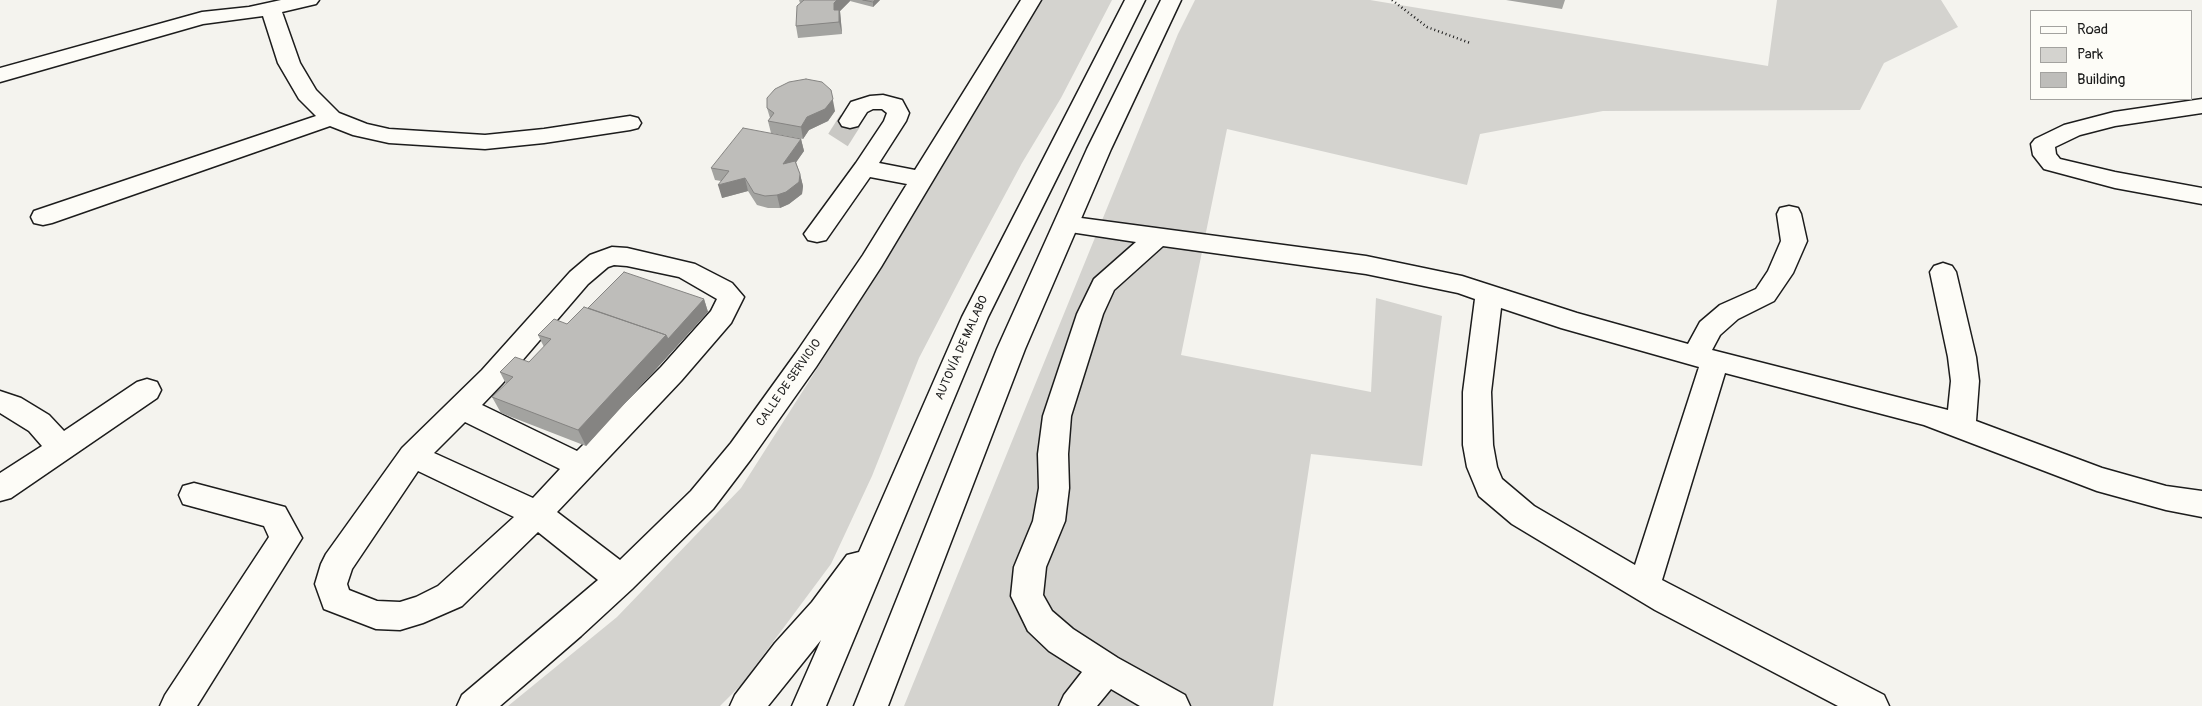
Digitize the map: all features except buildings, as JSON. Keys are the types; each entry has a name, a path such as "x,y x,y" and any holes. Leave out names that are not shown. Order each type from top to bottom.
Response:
{"main road":[{"path":"0,75 202,18 250,13 309,0"},
{"name":"CALLE DE SERVICIO","path":"474,706 569,626 620,579 702,500 742,451 812,352 872,261 1031,0"},
{"name":"AUTOVÍA DE MALABO","path":"809,706 975,318 1135,0"},
{"path":"871,706 1008,358 1099,149 1171,0"},
{"path":"272,8 289,63 307,94 331,118 360,130 389,136 484,142 544,136 630,123"},
{"path":"817,234 896,121 898,114 894,105 883,102 870,103 859,107 850,121"},
{"path":"2202,106 2114,119 2072,130 2043,144 2045,155 2052,164 2115,180 2202,196"},
{"path":"43,217 331,118"},
{"path":"864,168 921,179"},
{"path":"1644,586 1705,358 1710,329 1729,312 1765,295 1780,273 1794,241 1789,214"},
{"path":"1066,224 1366,265 1434,278 1489,293 1570,321 1705,358 1892,404 1961,426 2097,479 2166,498 2202,504"},
{"path":"1158,236 1103,285 1090,314 1057,416 1053,454 1054,488 1049,521 1030,567 1027,596 1040,621 1061,640 1106,669 1173,706"},
{"path":"612,256 627,257 686,270 723,288 731,297 722,316 671,374 581,466 538,514 450,596 423,609 400,616 376,615 336,599 331,584 336,564 412,456 492,376 579,278 599,261 612,256"},
{"path":"1943,272 1962,356 1965,381 1961,426"},
{"path":"1489,293 1477,392 1478,445 1482,467 1490,488 1523,515 1644,586 1872,706"},
{"path":"0,489 147,390"},
{"path":"0,402 11,406 39,423 61,448"},
{"path":"461,407 581,466"},
{"path":"412,456 496,493 538,514 620,579"},
{"path":"177,706 286,538 274,516 194,495"},
{"path":"747,706 787,654 824,612 885,527"},
{"path":"1076,706 1106,669"}],"path":[{"path":"1392,0 1427,27 1470,43"}],"green space":[{"path":"1042,0 1112,0 1061,98 1022,163 919,358 872,476 831,564 741,685 720,706 508,706 617,617 741,488 878,273"},
{"path":"1195,0 1370,0 1768,66 1777,0 1941,0 1958,27 1884,63 1860,110 1603,111 1480,134 1467,185 1227,129 1181,355 1371,392 1376,298 1442,316 1422,466 1311,454 1273,706 904,706 1178,34"}],"tunnel":[{"path":"838,140 850,121"}]}
